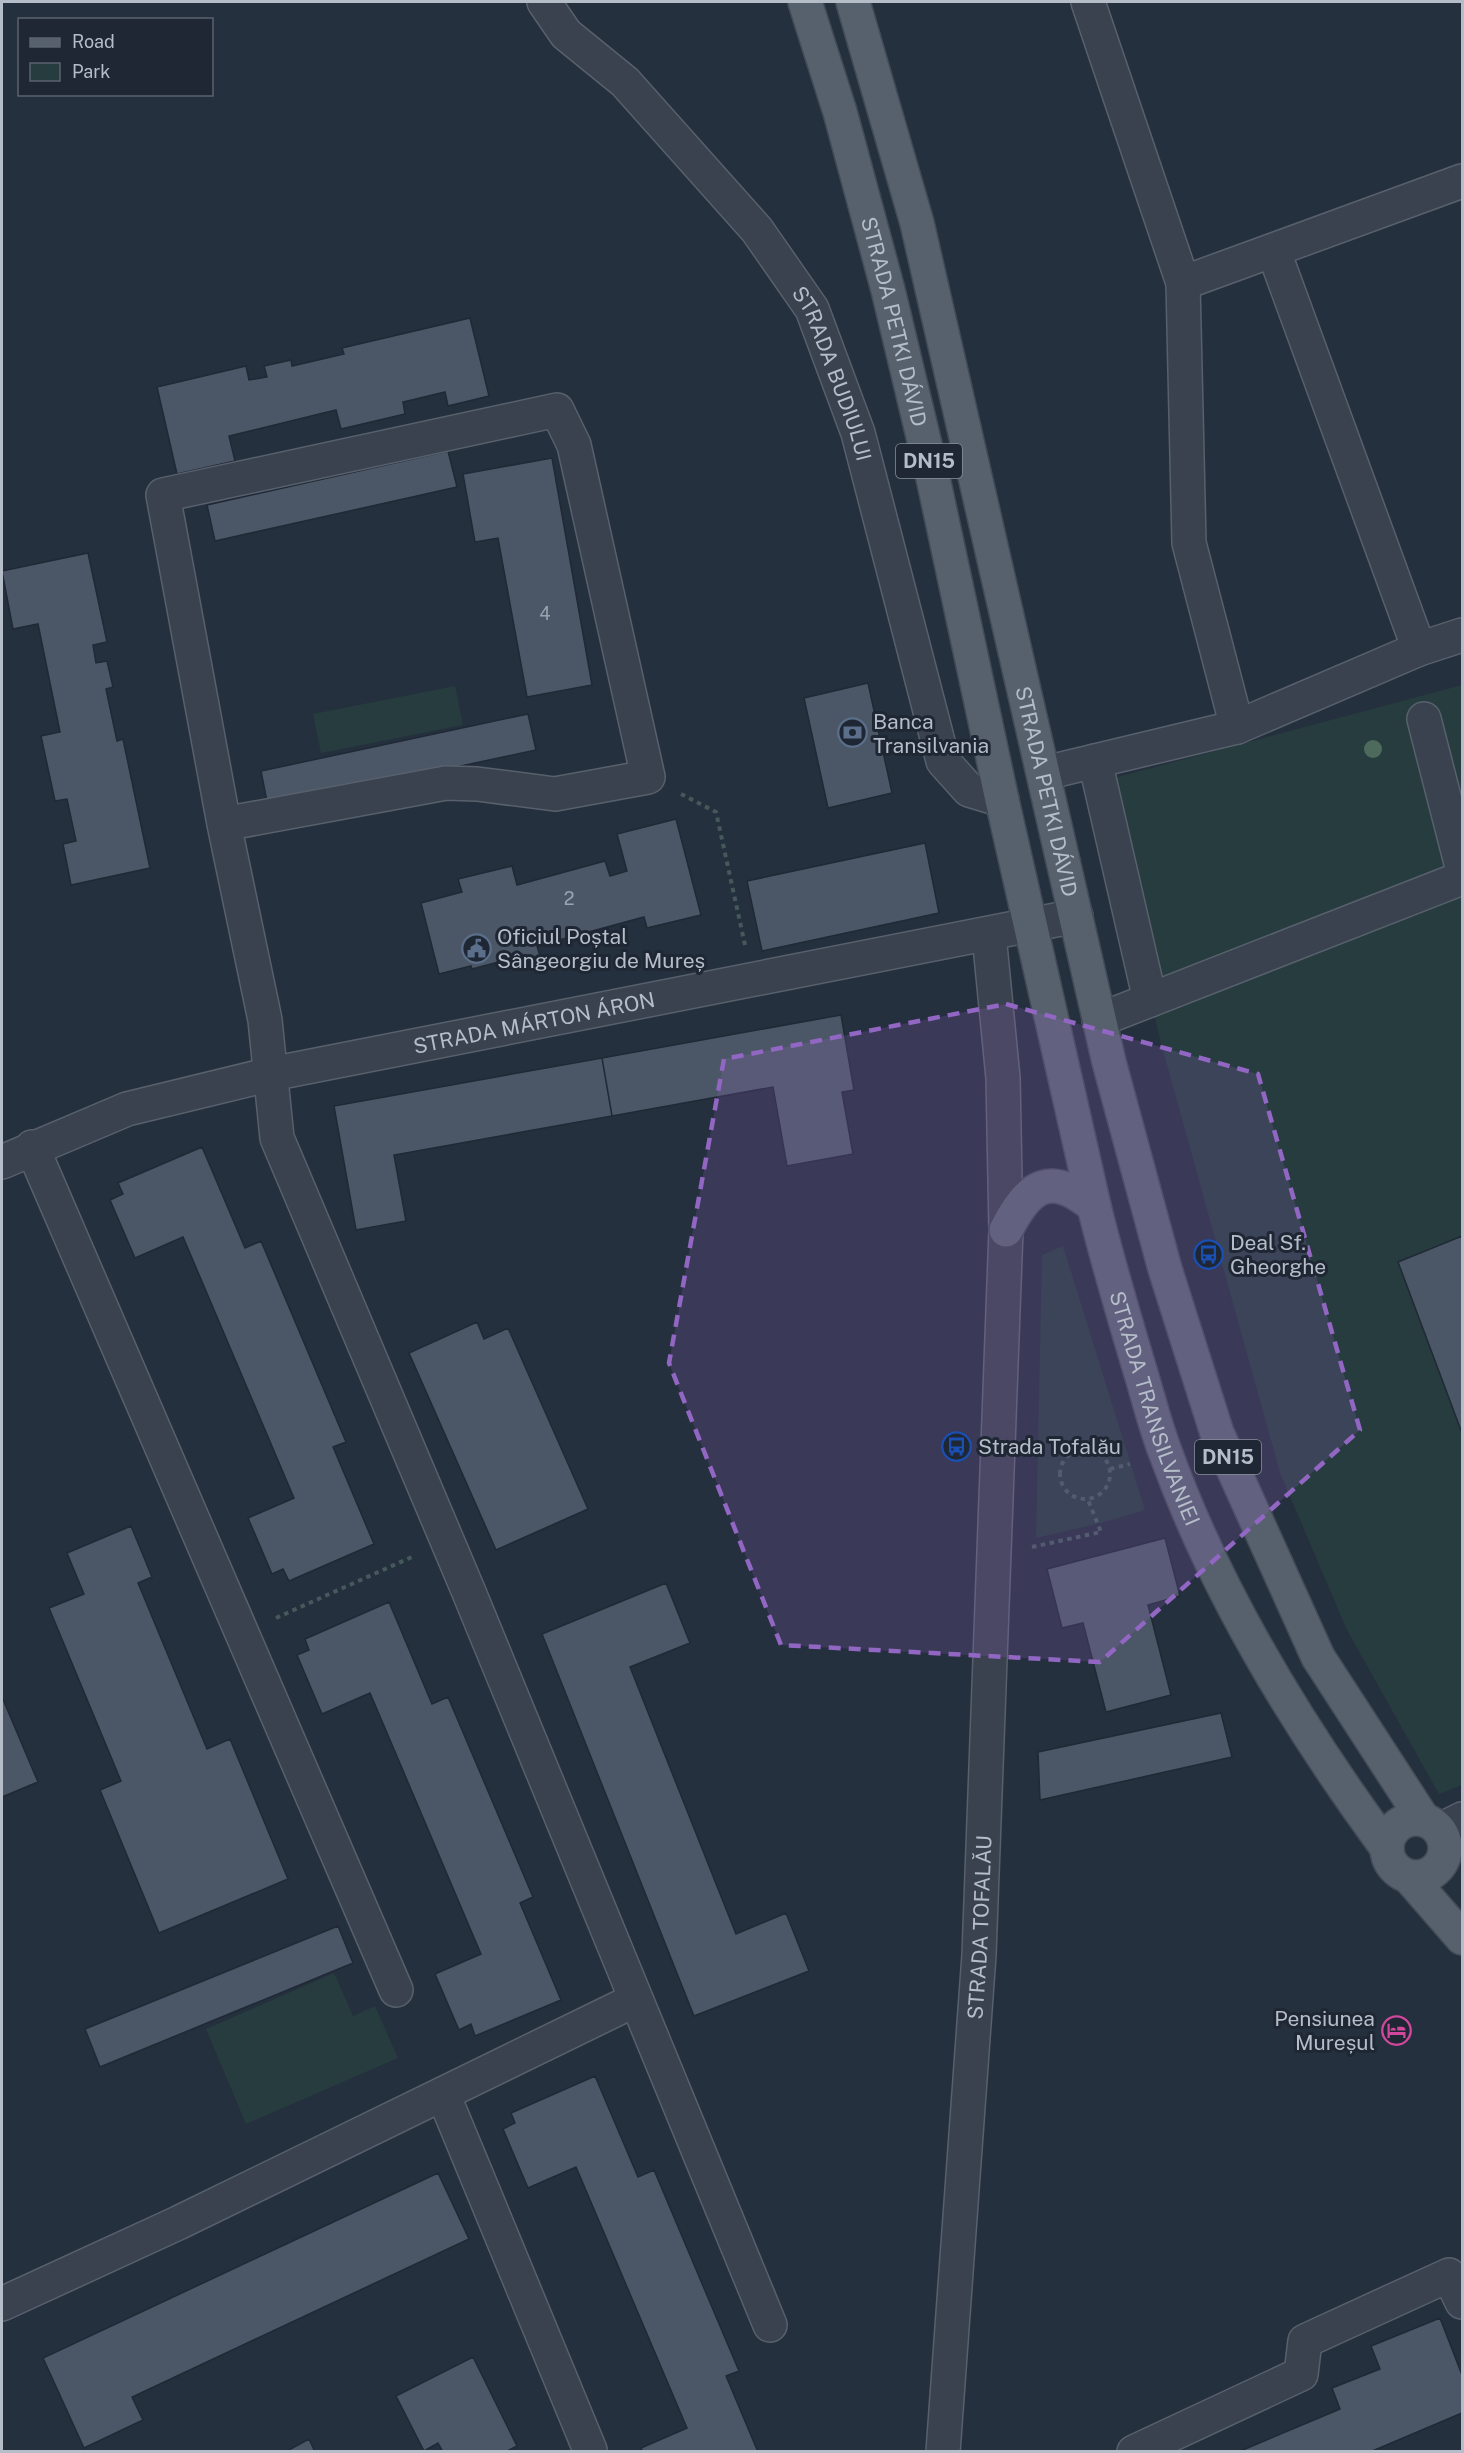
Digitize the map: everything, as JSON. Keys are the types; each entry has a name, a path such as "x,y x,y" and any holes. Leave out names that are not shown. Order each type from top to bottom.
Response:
{"main road":[{"name":"STRADA PETKI DÁVID","path":"805,2 840,112 888,290 933,478 1002,800 1032,926"},
{"name":"STRADA PETKI DÁVID","path":"853,2 917,223 1077,916"},
{"name":"DN15","path":"1077,916 1099,1020 1165,1269 1217,1433 1318,1657 1447,1837"},
{"name":"STRADA TRANSILVANIEI","path":"1032,926 1107,1261 1166,1454 1218,1574 1288,1700 1336,1778 1387,1848"},
{"path":"1006,1230 1018,1207 1029,1193 1046,1187 1059,1186 1077,1192 1094,1206"},
{"path":"1409,1877 1422,1877 1434,1872 1443,1861 1447,1837 1410,1819 1398,1824 1390,1834 1387,1848 1389,1860 1397,1871 1409,1877 1462,1938"}],"street":[{"name":"STRADA BUDIULUI","path":"544,2 566,34 625,82 749,221 812,309 858,433 944,761 969,790 1002,800"},
{"path":"1088,2 1183,283 1189,543 1237,727"},
{"path":"1183,283 1274,252 1462,181"},
{"path":"1274,252 1419,649"},
{"path":"224,824 446,783 477,784 555,794 648,777 574,445 557,410 163,495 224,824 265,1020 277,1138 447,1541 770,2325"},
{"path":"1045,773 1237,727 1419,649 1462,635"},
{"path":"1424,719 1462,867"},
{"path":"1095,761 1150,1000"},
{"path":"1099,1020 1462,878"},
{"name":"STRADA MÁRTON ÁRON","path":"2,1162 32,1147 127,1109 271,1074 1077,916"},
{"name":"STRADA TOFALĂU","path":"943,2451 979,1956 1006,1230 1003,1078 989,935"},
{"path":"32,1147 396,1990"},
{"path":"2,2304 178,2223 635,2000"},
{"path":"443,2094 590,2450"},
{"path":"1134,2451 1301,2374 1305,2341 1449,2275 1462,2302"}],"path":[{"path":"648,777 716,812 752,978"},
{"path":"1091,1449 1097,1452 1103,1456 1110,1470 1109,1483 1101,1494 1088,1500 1074,1498 1063,1487 1059,1473 1064,1459 1076,1450 1091,1449"},
{"path":"993,1556 1101,1532 1088,1500"},
{"path":"241,1634 447,1541"}],"highlighted area":[{"path":"1006,1004 1258,1074 1360,1430 1100,1662 781,1645 669,1363 724,1059"}],"green space":[{"path":"1462,685 1462,1785 1439,1794 1347,1630 1280,1473 1161,1043 1099,782"},
{"path":"455,686 463,725 321,753 313,714"},
{"path":"1063,1246 1145,1510 1036,1538 1042,1255"},
{"path":"334,1973 353,2016 375,2006 398,2058 246,2124 206,2029"}],"building":[{"path":"470,318 489,396 448,406 445,392 403,402 405,414 341,429 336,410 229,436 235,461 177,474 157,387 246,366 249,380 267,377 264,366 291,360 292,366 344,354 342,348"},
{"path":"448,451 457,487 215,541 207,505"},
{"path":"552,458 592,685 527,697 498,538 475,542 463,474"},
{"path":"88,553 107,642 93,645 96,663 107,661 113,687 106,689 117,741 123,739 150,868 71,885 63,844 76,841 67,799 55,801 41,736 60,732 38,624 13,629 2,571"},
{"path":"868,683 892,793 828,808 804,698"},
{"path":"528,714 536,750 268,807 261,771"},
{"path":"676,819 701,915 647,928 644,917 537,946 540,956 511,964 510,959 472,969 471,966 439,974 421,903 462,892 458,879 512,866 517,885 605,861 610,876 627,871 617,834"},
{"path":"925,843 939,913 762,951 747,881"},
{"path":"841,1015 854,1090 842,1092 853,1154 787,1166 773,1087 612,1116 602,1058"},
{"path":"602,1058 612,1116 394,1155 406,1221 356,1230 334,1106"},
{"path":"202,1147 245,1248 261,1241 346,1442 333,1447 374,1544 289,1581 283,1569 272,1574 248,1518 294,1498 183,1237 135,1258 110,1200 123,1194 118,1183"},
{"path":"1462,1236 1462,1433 1398,1262"},
{"path":"477,1322 484,1339 508,1328 588,1509 496,1550 409,1353"},
{"path":"131,1526 152,1577 138,1583 207,1749 230,1739 288,1879 159,1933 100,1790 121,1781 49,1608 84,1594 67,1553"},
{"path":"1165,1538 1180,1596 1148,1605 1171,1695 1106,1712 1083,1623 1062,1628 1047,1569"},
{"path":"666,1583 690,1643 630,1667 736,1934 786,1913 809,1971 694,2016 542,1634"},
{"path":"389,1602 432,1704 448,1697 533,1897 520,1903 561,2000 475,2036 471,2024 459,2030 435,1974 481,1954 370,1693 322,1714 297,1655 309,1650 305,1639"},
{"path":"2,1697 38,1782 2,1797"},
{"path":"1221,1713 1232,1757 1040,1800 1038,1752"},
{"path":"338,1926 353,1963 100,2067 85,2029"},
{"path":"595,2076 638,2177 654,2170 739,2371 726,2376 758,2452 643,2452 641,2448 687,2428 576,2167 528,2188 503,2129 515,2123 511,2113"},
{"path":"438,2173 469,2239 132,2397 143,2420 84,2448 43,2358"},
{"path":"1440,2318 1462,2375 1462,2413 1370,2452 1238,2452 1340,2409 1332,2388 1380,2369 1371,2346"},
{"path":"473,2357 517,2446 505,2452 443,2452 438,2443 424,2451 396,2396"},
{"path":"309,2439 315,2452 285,2452"}],"place":[{"name":"Banca Transilvania","path":"852,733"},
{"name":"Oficiul Poștal Sângeorgiu de Mureș","path":"476,948"},
{"name":"Deal Sf. Gheorghe","path":"1209,1254"},
{"name":"Strada Tofalău","path":"957,1446"},
{"name":"Pensiunea Mureșul","path":"1396,2030"}]}
